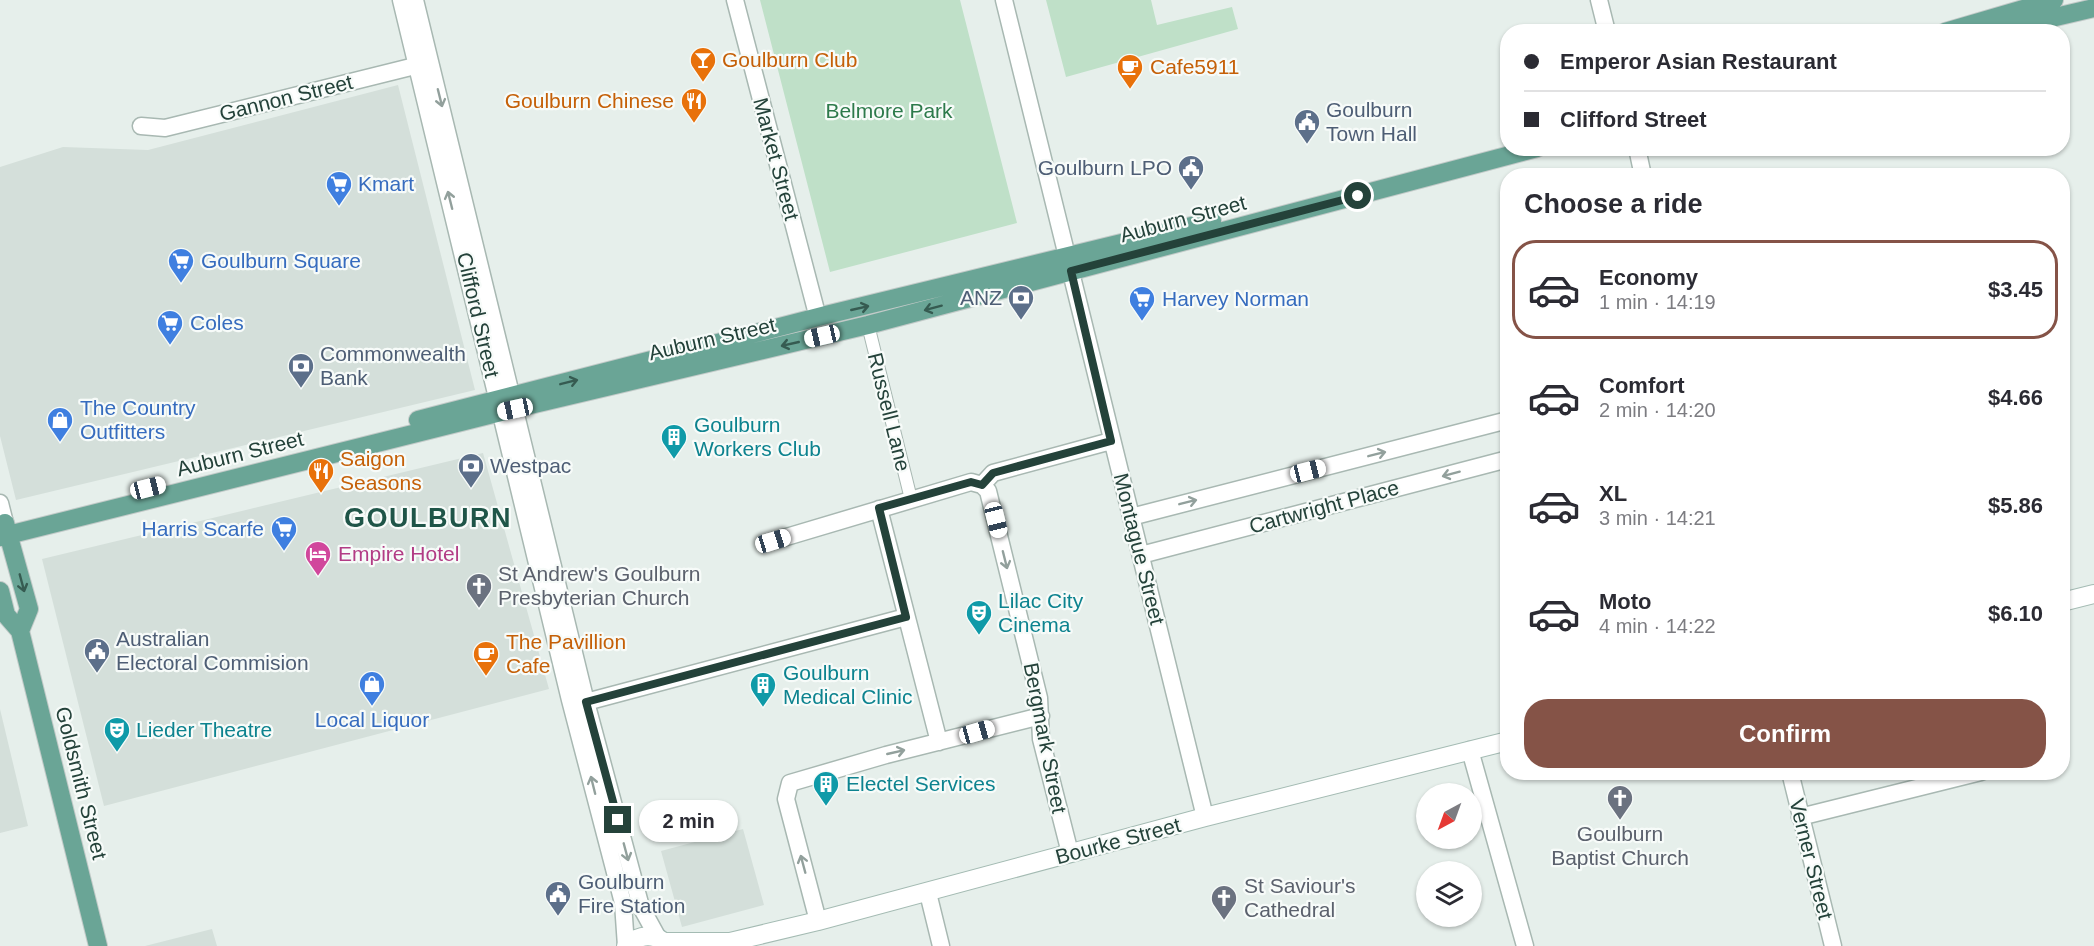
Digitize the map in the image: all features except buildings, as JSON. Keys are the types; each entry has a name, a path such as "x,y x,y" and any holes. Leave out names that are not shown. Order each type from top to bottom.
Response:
{"main road":[{"path":"1972,24 2054,0"},
{"path":"2026,24 2094,8"},
{"name":"Auburn Street","path":"506,404 868,326 1070,265 1500,147"},
{"name":"Auburn Street","path":"3,530 506,404 818,318 1070,265 1506,156"},
{"name":"Goldsmith Street","path":"3,530 29,609 20,631"},
{"name":"Goldsmith Street","path":"0,591 6,615 20,631 98,946"},
{"path":"2070,600 2094,594"},
{"name":"Bourke Street","path":"626,946 641,936 664,942 725,944 928,893 1205,817 1500,743"}],"street":[{"name":"Clifford Street","path":"401,0 424,64"},
{"name":"Clifford Street","path":"415,0 424,64 580,700 623,903 626,946"},
{"name":"Market Street","path":"735,0 818,318"},
{"name":"Montague Street","path":"1004,0 1205,817"},
{"path":"1599,0 1605,24"},
{"name":"Gannon Street","path":"141,126 165,128 424,64"},
{"name":"Russell Lane","path":"868,326 911,499"},
{"name":"Cartwright Place","path":"1131,517 1500,422"},
{"path":"773,541 971,482 982,485 993,473 1111,441"},
{"name":"Cartwright Place","path":"1141,555 1500,461"},
{"name":"Bergmark Street","path":"982,485 990,498 1039,698 1041,739 1070,853"},
{"name":"Goldsmith Street","path":"0,503 3,530"},
{"path":"879,508 939,742"},
{"path":"580,700 906,617"},
{"path":"818,921 786,799 789,783 886,755 1041,716"},
{"name":"Clifford Street","path":"588,736 640,907 664,942"},
{"path":"1470,750 1525,946"},
{"name":"Verner Street","path":"1792,780 1833,946"},
{"path":"1800,817 1949,780"},
{"path":"928,893 941,946"}],"shaded area":[{"name":"Goulburn Square","path":"398,85 475,390 16,500 0,436 0,167 63,147 148,150"},
{"path":"483,453 549,689 104,806 42,559"},
{"path":"0,709 28,826 0,833"},
{"path":"743,829 764,905 682,927 661,851"},
{"path":"212,929 217,946 145,946"}],"green space":[{"name":"Belmore Park","path":"760,0 960,0 1017,223 830,272"},
{"path":"1046,0 1151,0 1157,25 1232,7 1238,29 1066,77"}],"place":[{"name":"Goulburn Club","path":"703,83"},
{"name":"Cafe5911","path":"1130,90"},
{"name":"Goulburn Chinese","path":"694,124"},
{"name":"Goulburn Town Hall","path":"1307,145"},
{"name":"Goulburn LPO","path":"1191,191"},
{"name":"Kmart","path":"339,207"},
{"name":"Goulburn Square","path":"181,284"},
{"name":"ANZ","path":"1021,321"},
{"name":"Harvey Norman","path":"1142,322"},
{"name":"Coles","path":"170,346"},
{"name":"Commonwealth Bank","path":"301,389"},
{"name":"The Country Outfitters","path":"60,443"},
{"name":"Goulburn Workers Club","path":"674,460"},
{"name":"Westpac","path":"471,489"},
{"name":"Saigon Seasons","path":"321,494"},
{"name":"Harris Scarfe","path":"284,552"},
{"name":"Empire Hotel","path":"318,577"},
{"name":"St Andrew's Goulburn Presbyterian Church","path":"479,609"},
{"name":"Lilac City Cinema","path":"979,636"},
{"name":"Australian Electoral Commision","path":"97,674"},
{"name":"The Pavillion Cafe","path":"486,677"},
{"name":"Local Liquor","path":"372,707"},
{"name":"Goulburn Medical Clinic","path":"763,708"},
{"name":"Lieder Theatre","path":"117,753"},
{"name":"Electel Services","path":"826,807"},
{"name":"Goulburn Baptist Church","path":"1620,821"},
{"name":"Goulburn Fire Station","path":"558,917"},
{"name":"St Saviour's Cathedral","path":"1224,921"}],"district":[{"name":"GOULBURN","path":"428,518"}],"route":[{"path":"618,820 586,702 906,617 879,508 956,485 971,482 982,485 993,473 1111,441 1071,271 1358,196"}]}
